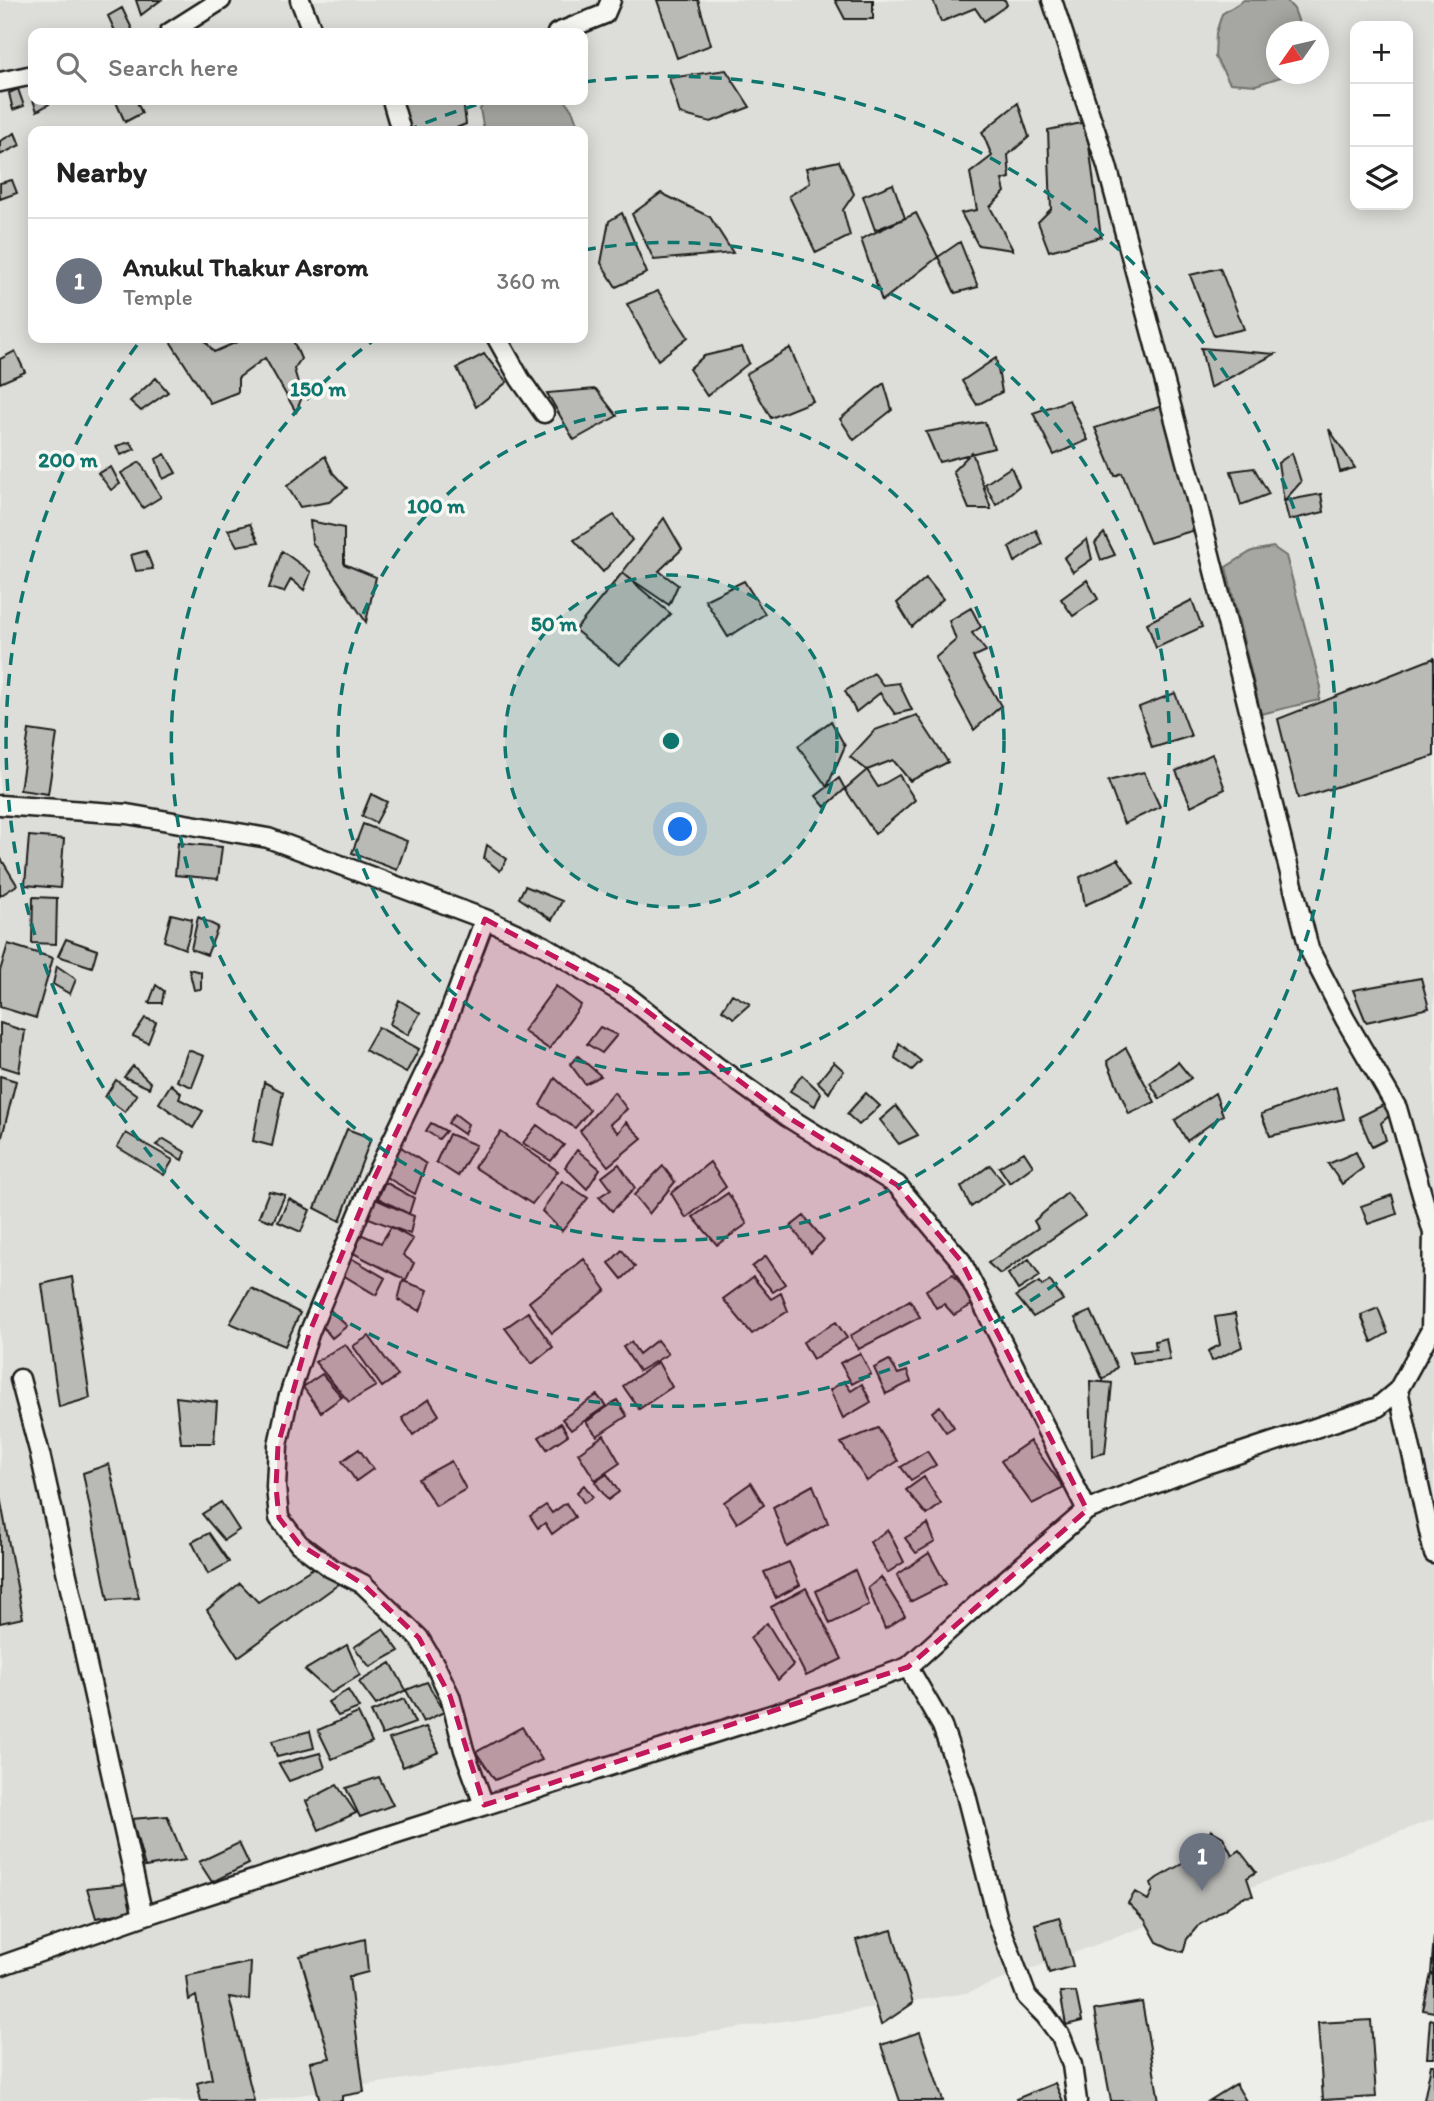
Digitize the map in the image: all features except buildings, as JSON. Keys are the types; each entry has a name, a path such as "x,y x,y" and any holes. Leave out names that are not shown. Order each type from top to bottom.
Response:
{"street":[{"path":"177,28 221,0"},
{"path":"300,0 311,28"},
{"path":"570,28 605,14 611,0"},
{"path":"0,1966 143,1916 484,1805 793,1708 908,1667 1087,1510 1204,1465 1378,1407 1398,1390 1432,1330 1433,1233 1397,1108 1345,1019 1309,948 1196,499 1107,166 1052,0"},
{"path":"0,82 28,76"},
{"path":"393,105 400,126"},
{"path":"500,343 520,379 544,413"},
{"path":"0,805 127,814 268,838 485,919 544,946 627,996 716,1066 786,1116 897,1185 961,1261 1087,1510"},
{"path":"484,1805 464,1750 450,1696 419,1638 363,1584 331,1568 299,1544 279,1518 276,1487 278,1445 288,1399 310,1331 370,1187 434,1054 485,919"},
{"path":"20,1380 40,1454 143,1916"},
{"path":"1398,1390 1434,1554"},
{"path":"908,1667 943,1726 965,1791 998,1920 1027,1997 1061,2037 1072,2065 1077,2101"}],"highlighted area":[{"path":"485,919 627,996 786,1116 897,1185 961,1261 1087,1510 908,1667 484,1805 450,1696 419,1638 363,1584 299,1544 279,1518 276,1487 278,1445 310,1331 370,1187 434,1054"}],"shaded area":[{"path":"0,0 1434,0 1434,1819 966,1993 261,2101 0,2101"},
{"path":"1244,0 1286,0 1294,9 1298,21 1266,21 1266,82 1256,85 1230,83 1215,57 1216,33 1222,14"},
{"path":"483,105 568,105 578,126 483,126 480,109"},
{"path":"1273,547 1286,556 1321,687 1319,700 1261,714 1226,567 1252,551"}],"place":[{"name":"Anukul Thakur Asrom","path":"1202,1891"}]}
